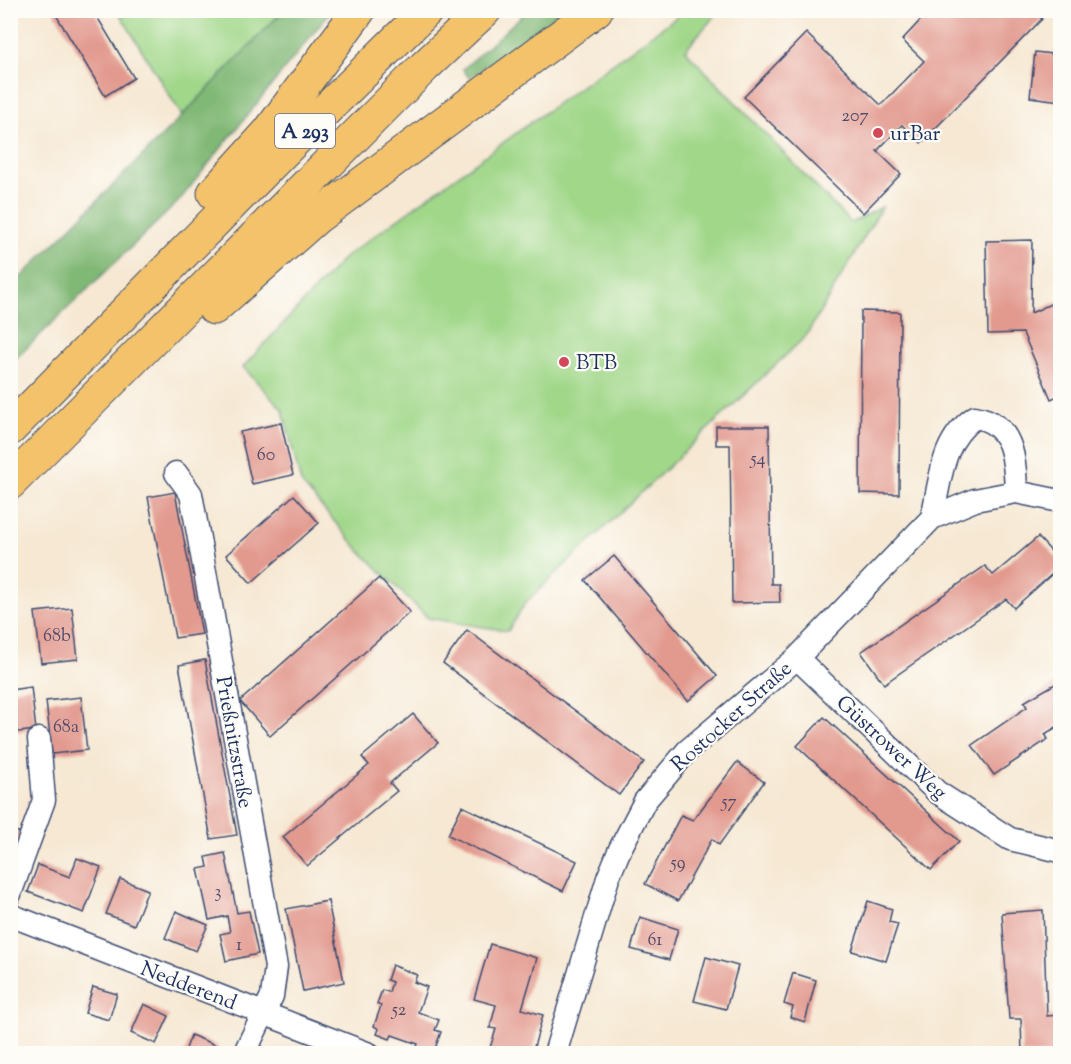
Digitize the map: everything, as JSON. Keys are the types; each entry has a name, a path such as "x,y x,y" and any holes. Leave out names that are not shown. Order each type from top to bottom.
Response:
{"highway":[{"path":"185,254 207,201 269,132 359,10"},
{"name":"A 293","path":"10,429 428,10"},
{"name":"A 293","path":"10,483 424,67 485,10"},
{"path":"157,337 207,314 317,217 596,10"}],"street":[{"path":"932,518 948,447 960,428 975,417 990,419 1003,429 1015,464 1016,492"},
{"name":"Prießnitzstraße","path":"176,473 191,494 276,967 272,996 244,1053"},
{"name":"Rostocker Straße","path":"555,1053 608,878 645,801 687,751 796,658 932,518 975,500 1016,492 1060,501"},
{"name":"Güstrower Weg","path":"796,658 937,792 1010,839 1060,851"},
{"path":"10,894 44,800 39,739"},
{"name":"Nedderend","path":"10,915 369,1053"}],"green space":[{"path":"118,11 283,11 182,116"},
{"path":"283,11 331,11 178,202 11,363 11,287"},
{"path":"527,11 561,11 469,78 463,69"},
{"path":"685,11 719,11 685,50 851,223 882,207 806,336 526,602 508,631 428,618 360,551 301,483 283,410 243,367 345,257"}],"building":[{"path":"53,10 93,10 134,78 105,96"},
{"path":"930,10 1033,10 1042,19 921,143 902,125 877,151 901,174 863,213 744,97 806,33 881,105 924,61 902,40"},
{"path":"1035,52 1060,55 1060,101 1030,97"},
{"path":"1032,240 1031,313 1057,301 1060,311 1060,395 1051,399 1023,333 988,334 986,241"},
{"path":"861,311 900,312 899,494 860,493"},
{"path":"281,423 293,475 252,484 240,432"},
{"path":"716,426 769,426 771,584 779,584 780,602 732,603 730,445 716,445"},
{"path":"175,492 202,634 175,638 148,497"},
{"path":"294,495 319,523 251,583 226,555"},
{"path":"1038,537 1060,561 1060,567 1014,608 1006,599 884,684 861,652 985,566 993,575"},
{"path":"614,556 717,676 688,701 585,580"},
{"path":"379,578 410,612 270,736 240,701"},
{"path":"72,608 78,659 41,663 35,612"},
{"path":"467,630 644,762 619,795 443,663"},
{"path":"205,660 237,835 211,839 179,665"},
{"path":"1060,681 1060,725 1045,734 1048,739 994,775 972,745 1027,707 1024,702"},
{"path":"31,687 36,730 10,733 10,690"},
{"path":"81,697 87,750 52,754 46,701"},
{"path":"413,714 438,743 390,783 397,791 307,866 283,837 369,765 362,757"},
{"path":"824,717 959,841 931,870 797,746"},
{"path":"737,762 764,782 719,845 712,839 678,901 645,884 681,815 693,820"},
{"path":"462,806 577,861 563,891 448,835"},
{"path":"10,829 21,833 10,861"},
{"path":"225,853 237,913 249,911 258,954 226,961 220,934 230,932 227,916 209,920 198,869 208,867 206,857"},
{"path":"77,858 101,867 84,913 28,892 38,865 70,877"},
{"path":"120,879 148,890 134,925 106,914"},
{"path":"328,901 344,982 303,991 286,909"},
{"path":"868,901 892,909 889,922 898,924 886,961 852,951"},
{"path":"1043,910 1047,1016 1060,1015 1060,1054 1022,1054 1021,1019 1009,1019 1002,913"},
{"path":"176,911 208,925 196,951 165,938"},
{"path":"640,917 678,929 669,960 631,949"},
{"path":"490,944 537,958 522,1009 543,1015 532,1054 489,1051 496,1029 490,1028 496,1005 474,999"},
{"path":"706,957 738,966 726,1009 694,1001"},
{"path":"392,965 417,975 414,982 427,987 418,1012 439,1020 435,1030 441,1032 433,1054 416,1050 418,1044 392,1035 390,1039 377,1034 379,1029 374,1026 381,1006 377,1004 382,990 389,992 392,982 387,980"},
{"path":"793,973 816,980 805,1022 790,1017 793,1007 784,1004"},
{"path":"93,987 117,994 109,1020 85,1013"},
{"path":"144,1004 169,1016 156,1044 131,1033"},
{"path":"191,1035 218,1046 215,1054 184,1054"}],"place":[{"name":"urBar","path":"878,133"},
{"name":"BTB","path":"564,362"}]}
